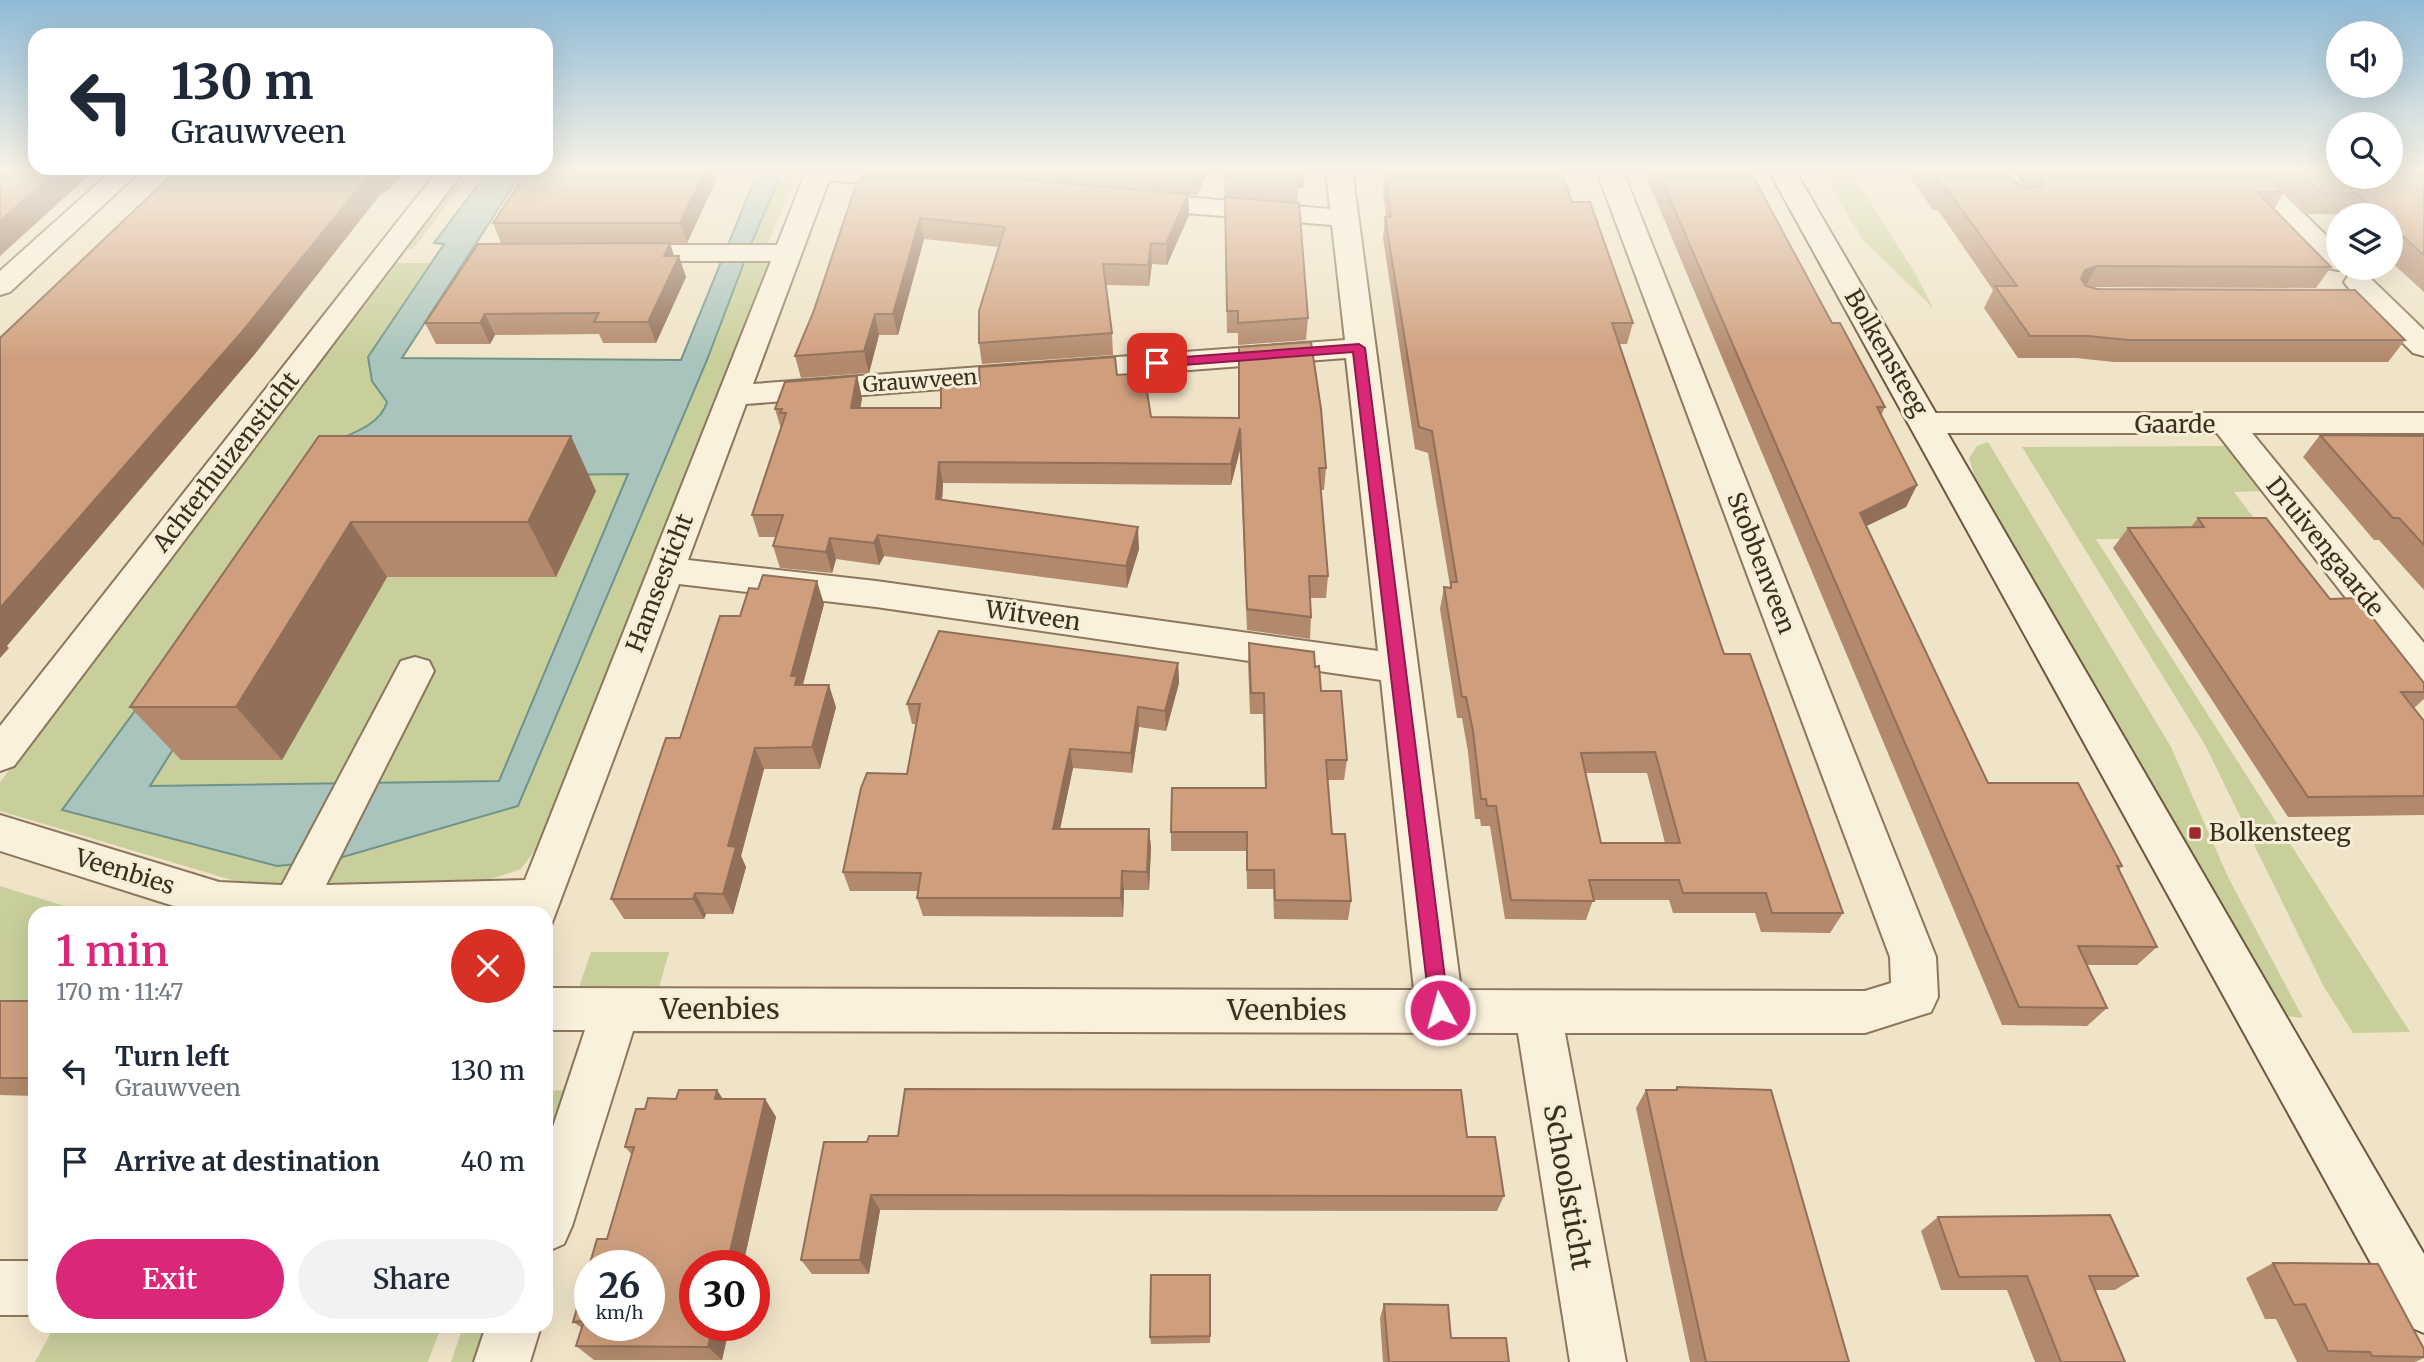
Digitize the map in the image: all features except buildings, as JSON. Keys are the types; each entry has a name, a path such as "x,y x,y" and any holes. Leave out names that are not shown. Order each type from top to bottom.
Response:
{"street":[{"path":"0,286 59,233"},
{"name":"Achterhuizensticht","path":"0,755 403,233"},
{"name":"Hamsesticht","path":"536,906 732,394 775,253 786,233"},
{"path":"1347,233 1440,1010"},
{"name":"Stobbenveen","path":"1634,233 1913,957"},
{"name":"Bolkensteeg","path":"1817,233 2424,1306"},
{"path":"2309,233 2326,249"},
{"path":"594,253 775,253"},
{"path":"2356,280 2424,347"},
{"path":"2280,300 2377,300"},
{"name":"Grauwveen","path":"732,394 1359,348"},
{"name":"Gaarde","path":"1926,423 2424,423"},
{"name":"Druivengaarde","path":"2227,425 2424,670"},
{"name":"Witveen","path":"665,570 889,596 1399,668"},
{"path":"302,888 415,671"},
{"name":"Veenbies","path":"0,833 219,901 302,888 536,906"},
{"name":"Veenbies","path":"616,1009 1865,1012 1916,997 1913,957"},
{"path":"553,1009 616,1009 553,1204"},
{"name":"Schoolsticht","path":"1538,1011 1598,1362"},
{"path":"0,1288 28,1288"},
{"path":"502,1362 512,1333"}],"green space":[{"path":"415,233 426,233 413,249 403,249"},
{"path":"756,233 772,233 768,243 751,244"},
{"path":"1858,233 1890,233 1933,308"},
{"path":"760,259 769,266 538,846 521,869 486,881 333,884 324,876 329,861 518,806 707,360 745,260"},
{"path":"394,263 432,263 368,357 372,381 387,402 383,410 365,427 333,442 63,810 277,866 299,864 281,884 252,886 0,811 0,782"},
{"path":"1988,442 2171,747 2228,877 2303,1018 2287,1016 1975,477 1969,458 1977,446"},
{"path":"2227,446 2264,491 2234,492 2263,530 2256,538 2096,539 2410,1032 2353,1033 2324,987 2205,745 2022,447"},
{"path":"628,473 499,781 150,786 345,476"},
{"path":"0,886 64,906 28,906 28,1005 0,1004"},
{"path":"591,952 669,952 658,991 578,990"},
{"path":"565,1090 553,1127 553,1091"},
{"path":"50,1333 439,1333 428,1362 35,1362"},
{"path":"461,1333 485,1333 475,1362 451,1362"}],"water":[{"path":"442,233 483,233 402,358 681,360 733,233 756,233 707,360 518,806 329,861 277,866 62,810 333,442 365,427 383,410 387,402 372,381 368,357 444,244 434,243","holes":["628,474 499,781 150,786 345,477"]}],"place":[{"name":"Bolkensteeg","path":"2195,833"}],"route":[{"path":"1157,363 1359,348 1440,1010"}]}
